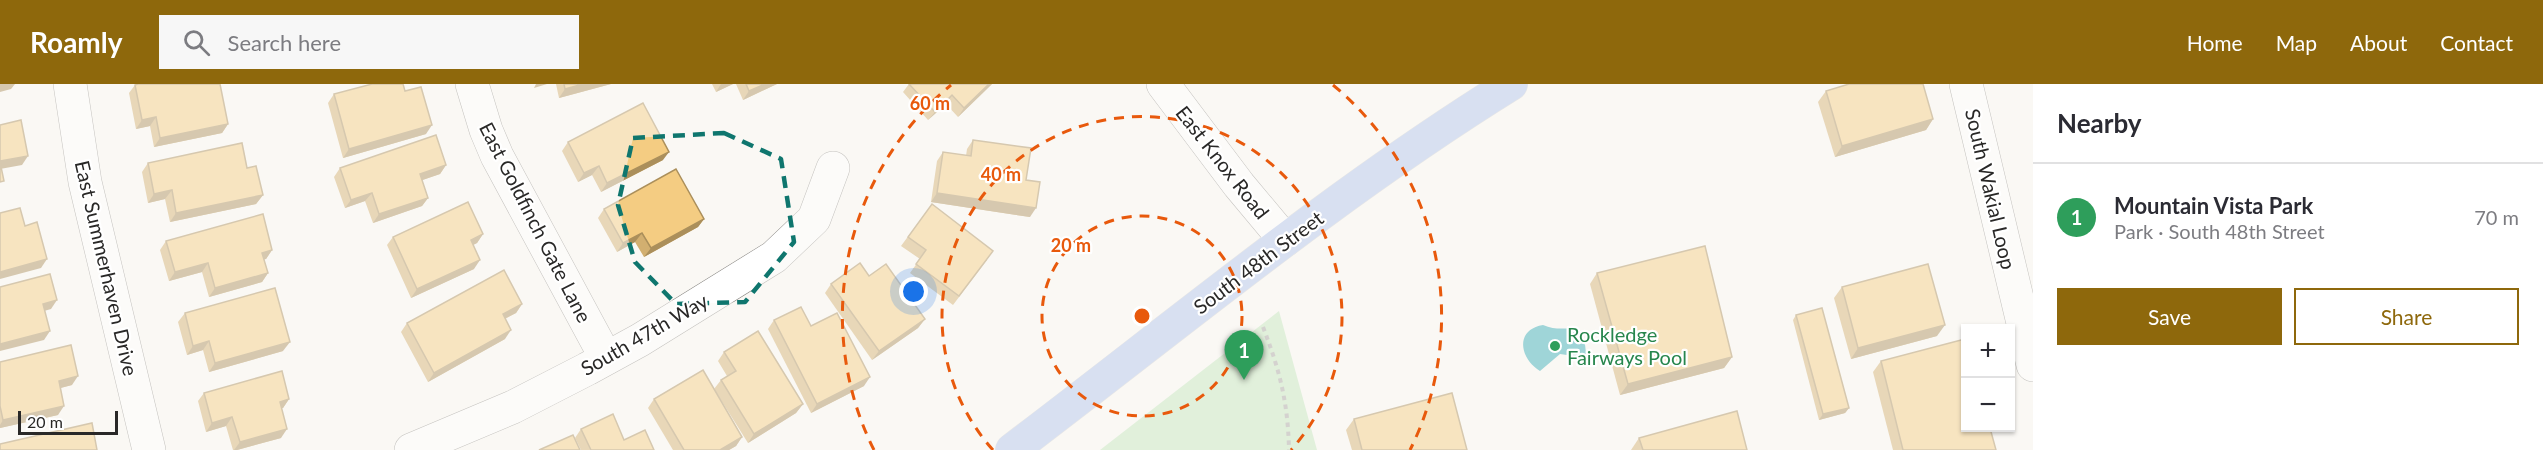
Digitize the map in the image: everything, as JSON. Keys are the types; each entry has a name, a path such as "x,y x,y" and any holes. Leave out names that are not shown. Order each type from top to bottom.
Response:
{"main road":[{"name":"South 48th Street","path":"1012,450 1285,240 1457,117 1511,84"}],"street":[{"name":"East Summerhaven Drive","path":"70,84 85,182 149,450"},
{"name":"East Goldfinch Gate Lane","path":"472,84 486,130 497,156 606,358"},
{"name":"East Knox Road","path":"1162,84 1239,185 1285,240"},
{"name":"South Wakial Loop","path":"1966,84 2033,365"},
{"name":"South 47th Way","path":"411,450 513,407 606,358 774,257 814,219 833,168"}],"path":[{"path":"1263,327 1279,368 1288,414 1289,450"}],"highlighted area":[{"path":"724,133 781,159 794,242 745,302 676,304 635,262 618,205 633,138"}],"green space":[{"path":"1279,311 1317,450 1100,450"}],"water":[{"name":"Rockledge Fairways Pool","path":"1543,325 1578,330 1585,342 1586,354 1581,357 1560,354 1540,371 1528,359 1523,345 1527,333"}],"building":[{"path":"220,84 228,124 160,138 156,117 142,120 135,85"},
{"path":"372,84 403,84 405,91 421,87 432,125 349,149 334,94"},
{"path":"564,84 583,84 565,89"},
{"path":"746,84 765,84 749,91"},
{"path":"909,84 989,84 964,108 952,95 935,112"},
{"path":"1849,84 1923,84 1933,119 1842,146 1826,91"},
{"path":"643,103 669,152 607,183 599,166 584,173 568,142"},
{"path":"21,120 28,156 0,161 0,125"},
{"path":"436,135 446,165 420,174 428,198 379,214 372,193 351,200 340,168"},
{"path":"973,140 1031,148 1026,180 1040,182 1036,208 937,193 943,152 971,156"},
{"path":"242,143 247,168 256,166 263,195 176,213 172,190 154,194 148,163"},
{"path":"0,162 4,181 0,182"},
{"path":"676,169 704,219 651,248 642,233 623,243 604,209"},
{"path":"468,202 483,234 471,240 480,260 417,289 393,237"},
{"path":"932,204 993,251 959,296 916,264 926,250 908,237"},
{"path":"20,208 25,226 37,222 47,259 0,272 0,213"},
{"path":"263,214 272,250 262,253 268,273 215,288 208,263 175,272 166,241"},
{"path":"1705,246 1732,357 1628,384 1597,273"},
{"path":"860,263 869,276 886,264 925,319 879,351 831,284"},
{"path":"1928,264 1945,325 1858,348 1842,287"},
{"path":"504,270 522,304 503,314 511,330 434,373 407,323"},
{"path":"50,274 57,300 43,304 50,331 0,344 0,287"},
{"path":"275,288 290,342 215,363 209,341 193,346 185,313"},
{"path":"801,307 811,326 837,313 870,377 817,404 774,320"},
{"path":"1822,308 1849,408 1823,414 1796,315"},
{"path":"758,331 803,404 754,434 721,380 736,371 724,352"},
{"path":"1961,340 1961,432 1991,432 1996,450 1903,450 1881,361"},
{"path":"71,345 78,376 59,381 64,406 3,420 0,406 0,362"},
{"path":"703,370 742,437 720,450 684,450 654,399"},
{"path":"282,371 289,399 280,402 287,429 240,442 232,417 212,423 204,393"},
{"path":"1452,393 1467,450 1362,450 1354,419"},
{"path":"1737,411 1747,450 1643,450 1639,438"},
{"path":"613,414 624,440 645,430 654,450 591,450 581,429"},
{"path":"92,423 97,450 0,450 0,444"},
{"path":"573,435 580,450 539,450"}],"place":[{"name":"Rockledge Fairways Pool","path":"1555,346"},
{"name":"Mountain Vista Park","path":"1244,380"}]}
